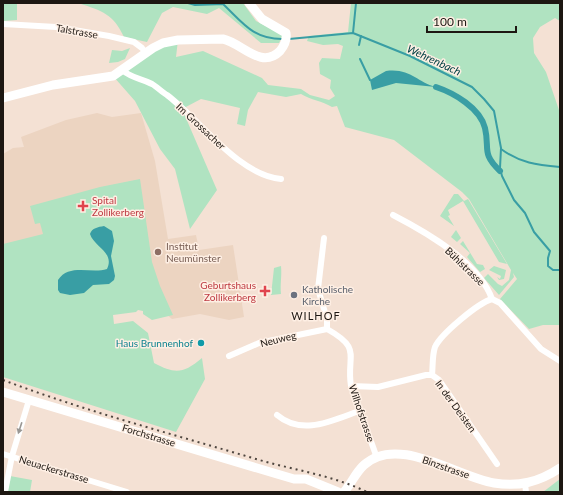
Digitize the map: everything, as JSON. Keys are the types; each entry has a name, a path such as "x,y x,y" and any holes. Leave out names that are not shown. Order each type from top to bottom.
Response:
{"main road":[{"path":"3,98 53,85 107,78 122,70 158,45 173,41 223,39 231,41 255,56 264,58 275,55 286,40 283,30 262,19 249,3"},
{"name":"Forchstrasse","path":"3,392 294,479 306,479 338,492"},
{"name":"Binzstrasse","path":"344,492 364,464 377,458 396,454 409,455 492,483 525,488 545,478 560,468"},
{"name":"Forchstrasse","path":"294,479 322,492"}],"street":[{"name":"Talstrasse","path":"3,24 56,27 92,33 134,42 146,53"},
{"name":"Im Grossacher","path":"122,70 130,77 152,84 168,96 202,129 239,159 261,172 274,178 281,179"},
{"name":"Bühlstrasse","path":"393,215 427,233 452,252 483,283 492,299 500,303 543,350 560,361"},
{"path":"324,238 318,289 326,319 327,329"},
{"name":"In der Deisten","path":"492,299 476,308 441,337 434,350 432,375 439,380 497,464"},
{"name":"Neuweg","path":"230,356 259,343 327,329"},
{"name":"Wilhofstrasse","path":"327,329 340,335 351,351 352,363 349,376 351,386 377,458"},
{"path":"351,386 378,387 426,375 432,375"},
{"path":"5,492 12,456 29,400"},
{"path":"277,415 288,422 299,426 310,426 359,411"},
{"name":"Neuackerstrasse","path":"3,454 128,492"}],"shaded area":[{"name":"Spital Zollikerberg","path":"97,113 112,117 141,113 155,161 168,239 196,235 199,250 233,245 244,317 229,320 200,314 172,319 149,299 3,349 3,154 13,148 24,147 21,137 66,120"}],"green space":[{"path":"3,3 17,3 17,20 3,21"},
{"path":"78,3 243,3 256,21 283,35 279,43 261,43 219,8 207,14 173,7 162,13 147,42 124,37 116,23 106,14"},
{"path":"351,3 560,3 560,21 555,18 540,27 533,38 534,53 546,72 560,113 560,325 543,325 529,329 500,299 517,279 513,273 514,277 499,295 484,278 488,274 502,286 509,280 511,270 469,199 462,192 394,140 345,127 337,106 332,107 301,94 286,97 258,92 248,110 245,126 237,124 240,108 201,99 182,109 217,190 190,229 175,169 160,149 135,101 113,76 153,48 178,40 176,57 203,51 262,78 268,85 301,89 310,95 329,100 335,96 330,88 331,80 320,74 319,63 322,58 340,59 343,46 338,44 323,45 307,41 309,36 348,32"},
{"path":"130,48 125,59 118,62 109,63 112,50 122,51"},
{"path":"140,179 152,262 160,286 173,315 152,320 143,314 143,311 138,310 136,312 113,315 114,324 133,321 148,333 154,363 161,367 179,371 184,370 202,358 205,379 176,432 3,377 3,244 43,234 40,223 35,224 30,206 100,187"},
{"path":"454,194 458,194 464,201 468,199 507,264 499,262 463,201 448,210 450,215 448,216 454,226 440,216"},
{"path":"456,230 461,238 457,242 451,237"},
{"path":"463,241 477,264 483,265 485,269 480,272 467,257 470,253 460,244"},
{"path":"281,266 281,294 271,295 274,268"},
{"path":"494,266 506,270 504,279 499,280 497,277 500,279 501,276 489,270"},
{"path":"10,476 32,480 30,492 7,492"},
{"path":"560,479 560,492 543,492"}],"water":[{"path":"386,71 408,73 429,85 436,87 396,83 372,90 370,80"},
{"path":"104,226 112,231 114,241 111,256 115,276 114,280 109,284 93,285 84,293 70,295 60,293 58,290 58,280 68,272 74,270 107,269 109,263 108,258 103,250 92,239 90,234 97,227"}],"waterway":[{"name":"Wehrenbach","path":"188,3 195,5 223,4 249,29 263,36 282,39"},
{"path":"353,33 356,3"},
{"name":"Wehrenbach","path":"289,39 353,33 410,56 472,87 494,111 501,148 500,168 502,176 514,200 525,213 534,232 550,251 548,266 553,270 560,270"},
{"path":"359,45 361,36"},
{"path":"360,59 370,80"},
{"path":"436,87 458,97 478,114 485,128 488,155 490,160 500,171"},
{"path":"501,149 522,160 560,167"}],"railway":[{"path":"3,380 97,412 256,459 340,481 367,492"}],"place":[{"name":"Spital Zollikerberg","path":"83,206"},
{"name":"Institut Neumünster","path":"158,252"},
{"name":"Geburtshaus Zollikerberg","path":"265,291"},
{"name":"Katholische Kirche","path":"294,295"},
{"name":"Haus Brunnenhof","path":"201,343"}],"district":[{"name":"WILHOF","path":"316,316"}]}
